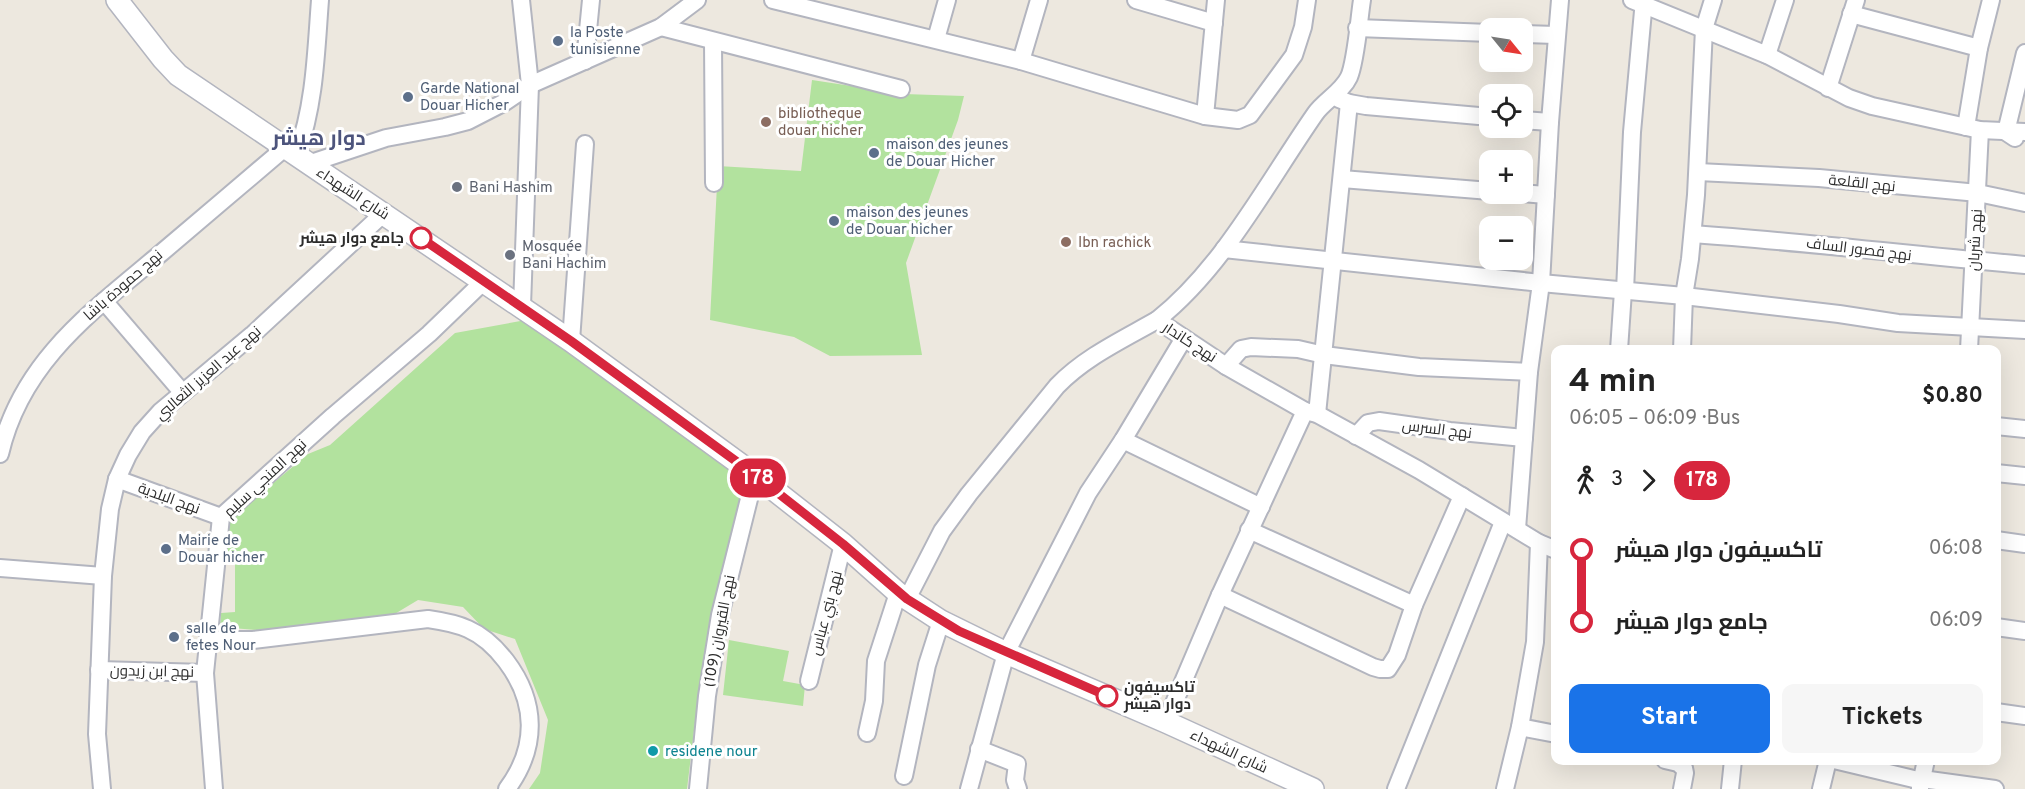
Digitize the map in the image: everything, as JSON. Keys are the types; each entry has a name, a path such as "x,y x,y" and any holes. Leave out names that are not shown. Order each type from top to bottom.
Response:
{"street":[{"name":"شارع الشهداء","path":"117,0 178,75 571,341 755,475 843,544 903,596 940,621 1006,653 1166,722 1282,783 1313,789"},
{"path":"297,155 307,127 320,0"},
{"path":"521,0 530,85 522,306"},
{"path":"585,61 591,0"},
{"path":"297,155 468,121 506,102 530,85 661,27 697,0"},
{"path":"773,0 805,3 1021,61 1205,116 1238,120 1250,115 1293,55 1303,27 1307,0"},
{"path":"936,39 947,0"},
{"path":"1021,61 1039,0"},
{"path":"1136,0 1214,23"},
{"path":"1205,116 1216,0"},
{"path":"1157,320 1176,306 1224,249 1316,112 1348,77 1362,0"},
{"path":"1396,789 1510,526 1524,438 1529,372 1541,283 1550,122 1560,0"},
{"path":"1682,345 1684,296 1693,234 1698,172 1704,29 1713,0"},
{"path":"1767,55 1785,0"},
{"name":"نهج شربان","path":"1969,345 1978,193 1973,128 1979,48 1991,0"},
{"path":"1619,345 1624,291 1639,1 1767,55 1828,88 1872,106 1973,128 2025,132"},
{"path":"1828,88 1854,7 1979,48"},
{"path":"661,27 901,89"},
{"path":"1357,28 1479,33"},
{"path":"1533,34 1556,35"},
{"path":"713,40 714,183"},
{"path":"2006,132 2025,53"},
{"path":"1332,95 1349,103 1479,116"},
{"path":"1166,722 1249,530 1311,413 1324,355 1349,103"},
{"path":"1533,121 1550,122"},
{"path":"2006,132 2025,140"},
{"path":"571,341 585,144"},
{"name":"نهج حمودة باشا","path":"0,454 12,414 21,394 59,343 104,301 297,155"},
{"name":"نهج القلعة","path":"1698,172 1819,178 1978,193 2025,204"},
{"path":"1342,179 1479,190"},
{"path":"1533,194 1546,195"},
{"name":"نهج عبد العزيز الثعالبي","path":"102,789 97,734 103,576 110,509 117,479 128,455 142,432 182,392 252,335 384,213"},
{"name":"نهج قصور الساف","path":"1693,234 1815,243 1895,254 2025,264"},
{"path":"1224,249 1684,296 1898,323 2025,330"},
{"name":"نهج المنجي سليم","path":"214,789 206,673 221,517 333,416 429,334 484,281"},
{"path":"104,301 182,392"},
{"name":"نهج كاندار","path":"867,733 875,693 876,661 903,596 942,531 969,494 1057,386 1072,371 1095,355 1157,320 1226,366 1419,470 1510,526 1551,548"},
{"path":"969,789 1006,653 1088,493 1123,440 1184,338"},
{"path":"1226,366 1238,352 1246,348 1298,349 1324,355 1419,367 1529,372"},
{"name":"نهج السرس","path":"1356,436 1368,423 1379,422 1524,438"},
{"path":"2001,427 2025,429"},
{"path":"1123,440 1261,507"},
{"path":"2001,474 2025,476"},
{"name":"نهج القيروان (109)","path":"698,789 707,696 720,615 755,475"},
{"name":"نهج البلدية","path":"117,479 221,517"},
{"path":"1220,595 1380,669 1388,669 1394,662 1414,605 1462,496"},
{"path":"1249,530 1414,605"},
{"path":"2001,541 2025,544"},
{"path":"1505,789 1520,727 1535,642 1539,543"},
{"name":"نهج بني عباس","path":"809,681 843,544"},
{"path":"0,567 103,576"},
{"path":"208,640 253,640 428,619 449,622 469,629 486,639 517,675 530,713 531,730 528,746 521,765 507,789"},
{"path":"904,776 925,676 940,621"},
{"path":"2001,628 2025,631"},
{"name":"نهج ابن زيدون","path":"99,670 206,673"},
{"path":"2001,713 2025,716"},
{"path":"1520,727 1551,733"},
{"path":"979,749 1017,764 1018,789"},
{"path":"1682,789 1685,773 1683,765"},
{"path":"1730,789 1732,765"},
{"path":"1821,789 1827,765"},
{"path":"1853,765 1921,783 1995,789"},
{"path":"1921,783 1925,765"}],"green space":[{"name":"maison des jeunes de Douar Hicher","path":"812,80 904,94 964,96 958,120 906,263 922,355 830,356 794,337 710,320 718,166 801,171"},
{"name":"residene nour","path":"526,320 745,475 700,681 687,789 529,789 540,773 548,720 515,639 484,629 463,607 418,600 388,618 302,624 291,633 220,627 221,613 235,612 235,554 224,552 230,519 308,454 330,445 455,333"},
{"path":"729,640 789,651 783,681 805,685 803,706 723,695"}],"bus line":[{"name":"178","path":"421,238 522,306 755,475 843,544 898,593 959,631 1107,696"}],"place":[{"name":"la Poste tunisienne","path":"558,41"},
{"name":"Garde National Douar Hicher","path":"408,97"},
{"name":"bibliotheque douar hicher","path":"766,122"},
{"name":"maison des jeunes de Douar Hicher","path":"874,153"},
{"name":"Bani Hashim","path":"457,187"},
{"name":"maison des jeunes de Douar hicher","path":"834,221"},
{"name":"جامع دوار هيشر","path":"421,238"},
{"name":"Ibn rachick","path":"1066,242"},
{"name":"Mosquée Bani Hachim","path":"510,255"},
{"name":"Mairie de Douar hicher","path":"166,549"},
{"name":"salle de fetes Nour","path":"174,637"},
{"name":"تاكسيفون دوار هيشر","path":"1107,696"},
{"name":"residene nour","path":"653,751"}],"district":[{"name":"دوار هيشر","path":"319,138"}]}
